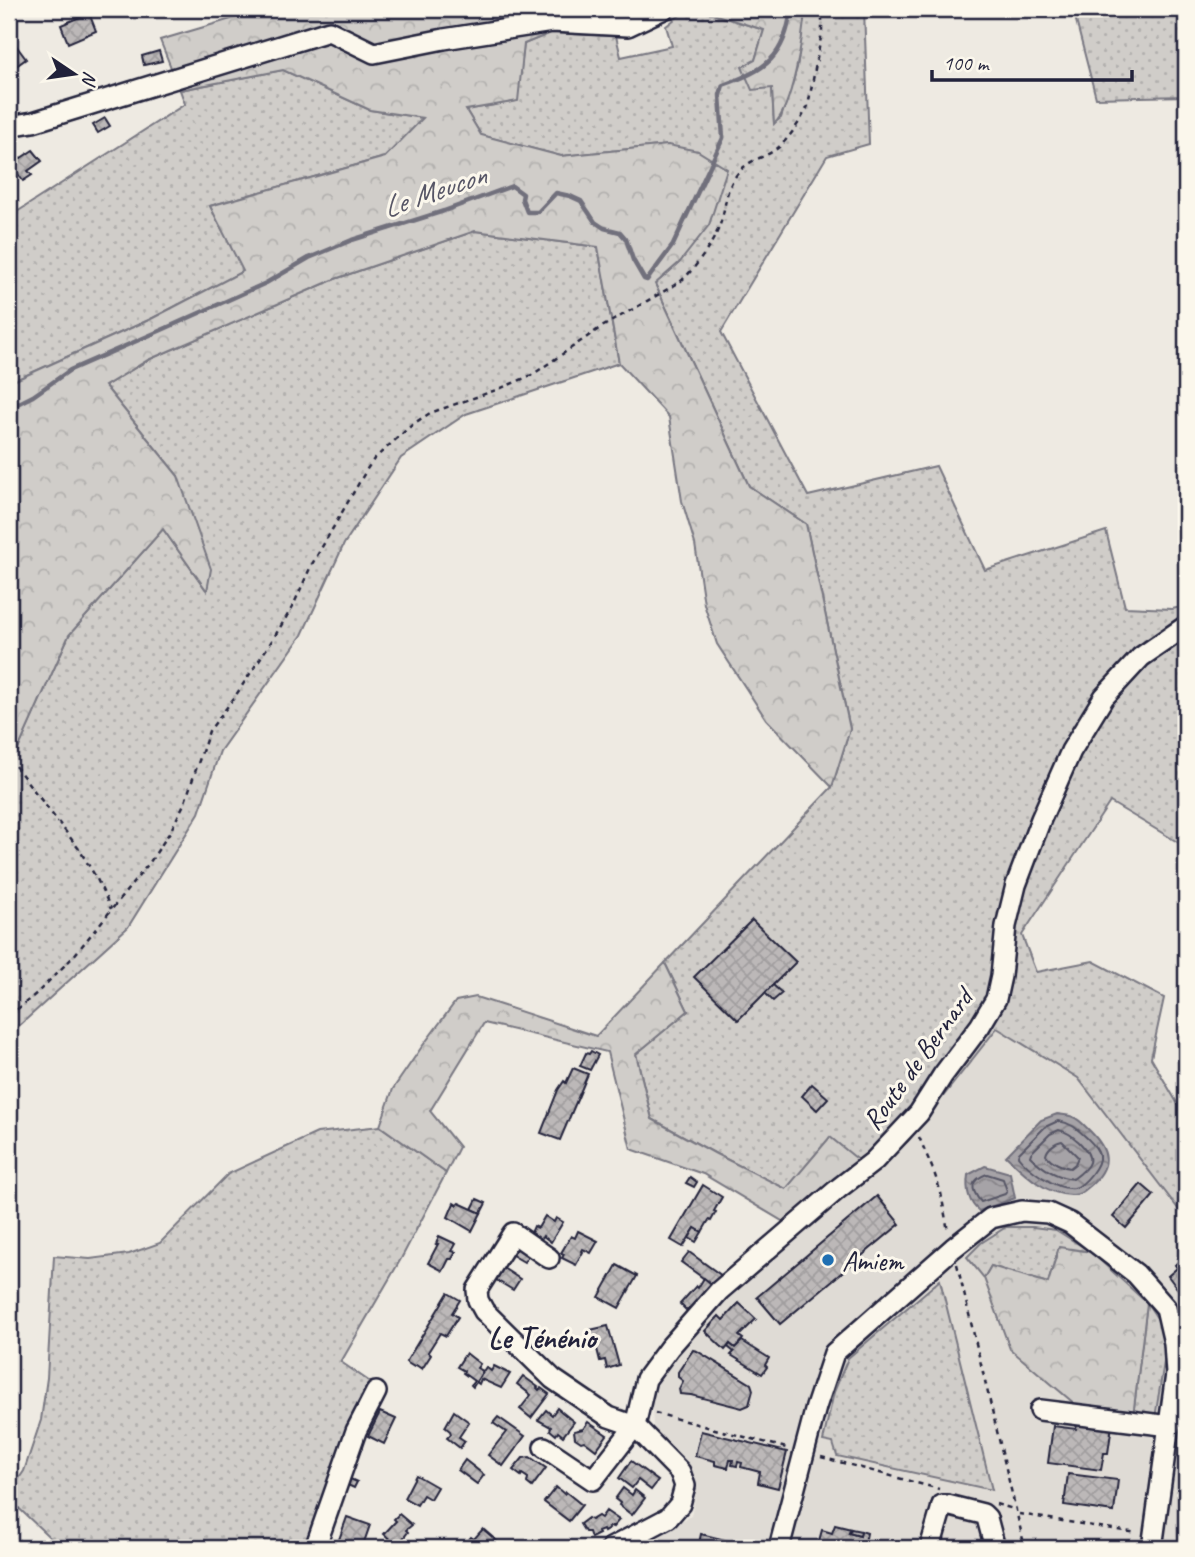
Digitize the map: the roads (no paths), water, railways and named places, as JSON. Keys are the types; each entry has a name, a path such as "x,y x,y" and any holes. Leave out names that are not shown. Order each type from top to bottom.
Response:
{"street":[{"path":"9,126 33,122 329,31 374,53 552,22 628,26 664,9"},
{"name":"Route de Bernard","path":"637,1418 646,1379 669,1348 719,1291 874,1161 919,1113 943,1074 980,1026 996,999 1006,926 1016,885 1070,751 1104,697 1141,657 1186,626"},
{"path":"779,1548 816,1407 834,1353 991,1218 1022,1211 1048,1213 1070,1223 1136,1274 1166,1308 1174,1343 1176,1374 1153,1542"},
{"path":"549,1258 513,1233 477,1290 478,1300 484,1311 553,1379 609,1417 637,1418 680,1472 685,1486 680,1504 668,1518 611,1548"},
{"path":"315,1548 356,1431 376,1392"},
{"path":"1040,1410 1170,1426"},
{"path":"544,1447 593,1480 637,1418"},
{"path":"930,1548 942,1505 947,1505 983,1514 988,1518 995,1548"}],"water":[{"path":"1057,1114 1071,1116 1080,1121 1101,1145 1106,1158 1097,1179 1076,1195 1061,1194 1043,1187 1006,1156 1041,1120"},
{"path":"985,1166 1010,1173 1015,1198 979,1211 972,1204 969,1195 968,1175"}],"waterway":[{"name":"Le Meucon","path":"9,408 33,396 70,370 266,283 309,258 352,240 512,186 523,194 527,212 538,212 556,193 581,201 595,222 604,228 620,232 626,239 633,260 647,280 673,245 723,138 720,95 723,85 751,74 771,59 784,39 791,9"}],"place":[{"name":"Amiem","path":"828,1260"}],"district":[{"name":"Le Ténénio","path":"542,1338"}]}
